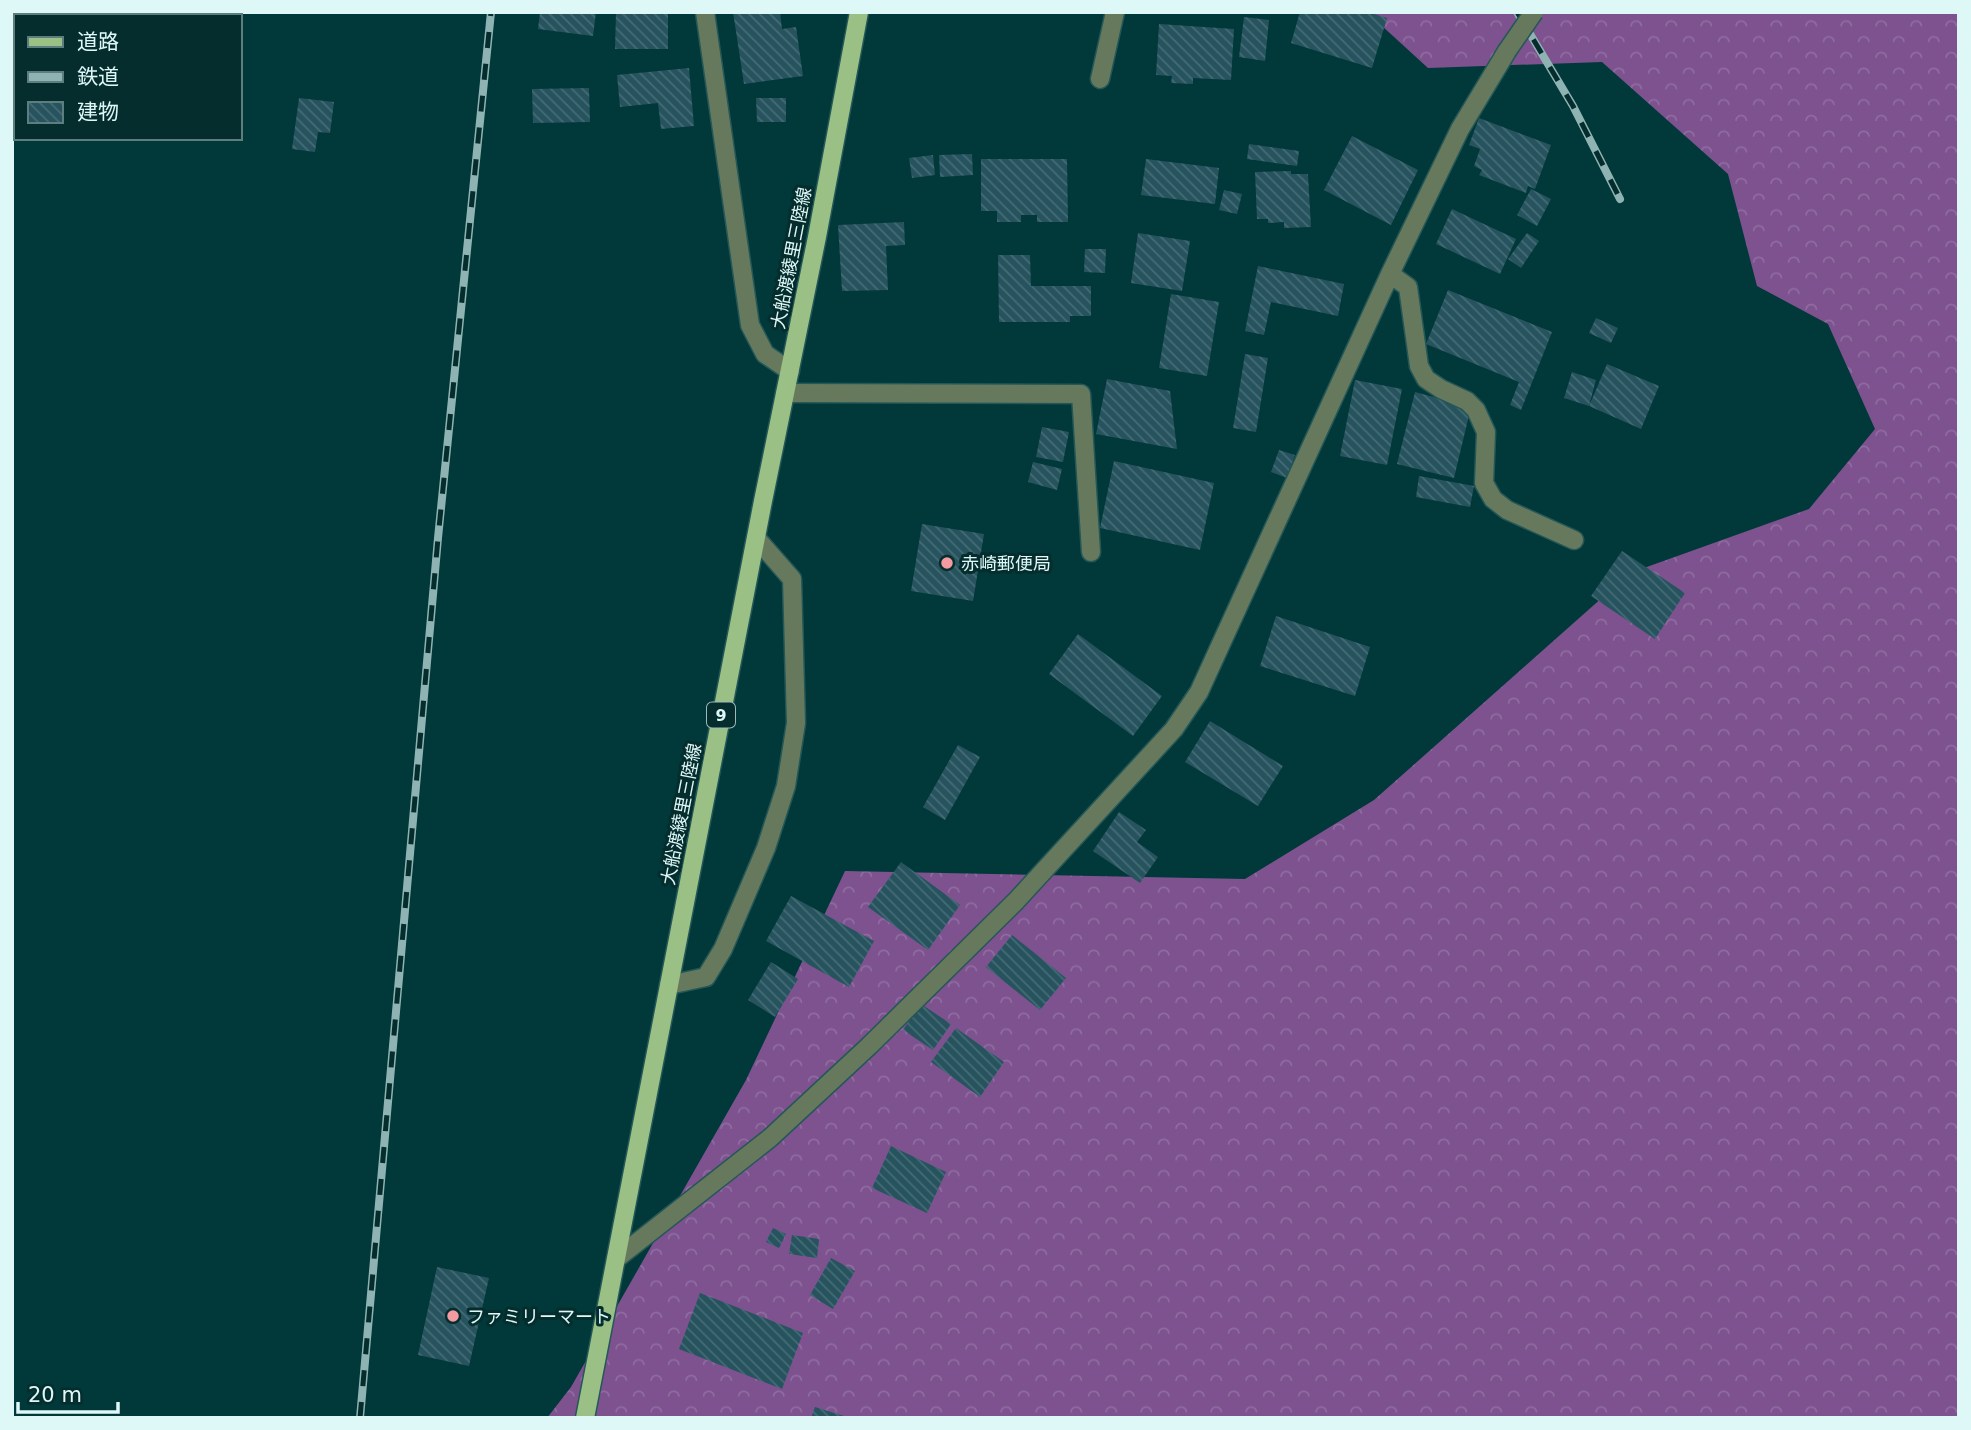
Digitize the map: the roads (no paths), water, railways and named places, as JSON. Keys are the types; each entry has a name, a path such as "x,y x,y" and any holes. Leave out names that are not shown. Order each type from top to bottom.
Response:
{"main road":[{"name":"大船渡綾里三陸線","path":"584,1418 859,12"}],"street":[{"path":"705,12 750,325 765,354 790,371"},
{"path":"1100,79 1115,12"},
{"path":"616,1259 770,1138 869,1046 1017,901 1174,729 1199,692 1390,274 1460,128 1534,12"},
{"path":"1390,274 1408,287 1419,366 1426,379 1467,401 1476,410 1486,432 1484,483 1493,499 1507,510 1574,540"},
{"path":"785,393 1081,394 1091,552"},
{"path":"669,985 706,977 723,949 766,848 786,786 796,723 792,579 756,538"}],"railway":[{"path":"360,1418 438,538 491,12"},
{"path":"1517,12 1573,106 1620,199"}],"place":[{"name":"赤崎郵便局","path":"947,563"},
{"name":"ファミリーマート","path":"453,1316"}]}
